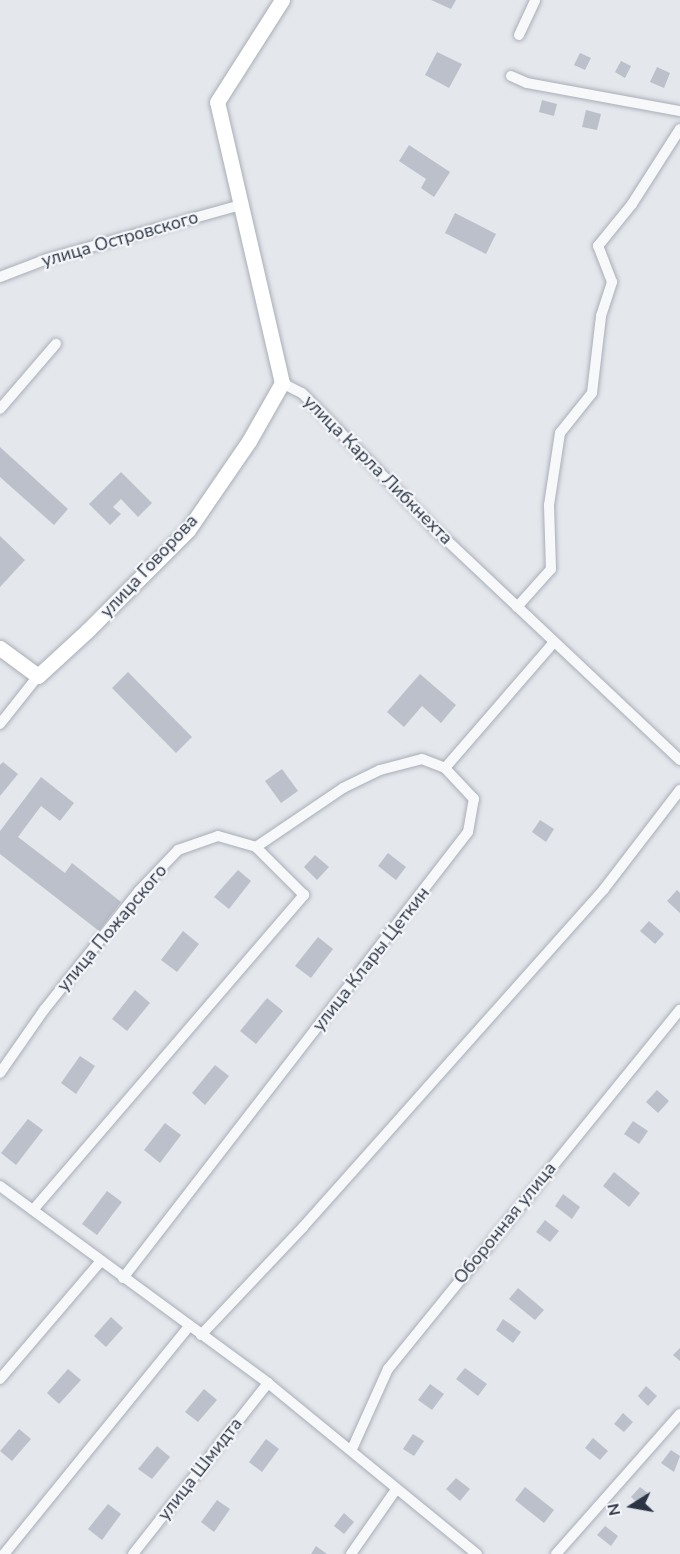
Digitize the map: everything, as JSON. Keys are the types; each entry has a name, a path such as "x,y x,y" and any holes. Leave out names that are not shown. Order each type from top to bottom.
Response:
{"street":[{"path":"282,0 217,102 282,383"},
{"path":"519,35 535,0"},
{"path":"511,76 527,83 680,111"},
{"path":"517,607 551,569 549,505 560,434 592,393 601,316 612,282 598,246 632,204 680,129"},
{"name":"улица Островского","path":"0,277 47,259 241,205"},
{"path":"0,409 56,344"},
{"name":"улица Карла Либкнехта","path":"282,383 302,393 517,607 680,760"},
{"name":"улица Говорова","path":"0,724 38,676 188,530 249,441 282,383"},
{"path":"33,1210 304,895 256,847 343,788 380,770 422,759 445,768 554,642"},
{"path":"0,648 38,676"},
{"name":"улица Клары Цеткин","path":"123,1278 468,832 474,799 445,768"},
{"path":"201,1335 303,1227 604,889 680,790"},
{"name":"улица Пожарского","path":"0,1073 44,1010 139,891 178,850 218,836 256,847"},
{"name":"Оборонная улица","path":"352,1449 388,1369 680,1010"},
{"path":"0,1186 267,1383 352,1449 395,1491 477,1554"},
{"path":"0,1379 100,1262"},
{"path":"3,1554 189,1326"},
{"name":"улица Шмидта","path":"133,1554 267,1383"},
{"path":"556,1554 680,1414"},
{"path":"351,1554 395,1491"}],"building":[{"path":"431,0 456,0 451,9"},
{"path":"437,52 462,64 449,88 425,75"},
{"path":"580,53 591,58 585,70 574,65"},
{"path":"621,61 631,66 625,78 615,72"},
{"path":"657,67 670,73 664,88 650,82"},
{"path":"542,100 557,104 554,116 539,112"},
{"path":"586,110 601,114 597,130 582,127"},
{"path":"409,145 450,172 434,197 421,188 426,179 399,161"},
{"path":"455,213 496,234 486,254 445,233"},
{"path":"0,447 68,509 54,525 0,477"},
{"path":"121,472 152,503 138,517 121,499 113,507 121,514 110,525 89,504"},
{"path":"0,536 25,560 0,587"},
{"path":"128,672 192,737 176,753 112,688"},
{"path":"420,674 456,705 441,723 422,706 404,727 387,712"},
{"path":"3,762 18,774 0,796 0,765"},
{"path":"282,769 298,791 281,803 265,781"},
{"path":"41,777 74,803 60,821 41,806 18,837 65,873 72,863 121,902 99,931 0,854 0,831"},
{"path":"540,820 554,829 546,842 532,832"},
{"path":"388,853 406,867 396,880 378,866"},
{"path":"315,855 329,867 317,880 304,867"},
{"path":"238,870 251,881 229,909 214,897"},
{"path":"677,890 680,893 680,913 667,901"},
{"path":"649,921 664,934 655,944 640,931"},
{"path":"183,931 199,944 177,972 161,960"},
{"path":"318,937 333,949 311,978 295,966"},
{"path":"135,990 150,1003 127,1031 112,1019"},
{"path":"267,998 283,1011 256,1044 240,1031"},
{"path":"80,1056 95,1066 76,1094 61,1083"},
{"path":"215,1065 229,1076 205,1105 192,1093"},
{"path":"657,1090 669,1101 658,1113 646,1102"},
{"path":"28,1119 43,1130 16,1165 1,1153"},
{"path":"633,1121 648,1131 639,1144 624,1134"},
{"path":"165,1123 181,1135 160,1163 144,1150"},
{"path":"614,1172 640,1193 629,1207 603,1186"},
{"path":"107,1191 122,1202 97,1235 82,1224"},
{"path":"563,1194 580,1207 572,1219 555,1206"},
{"path":"545,1220 559,1231 550,1242 536,1232"},
{"path":"518,1288 544,1310 535,1320 509,1299"},
{"path":"111,1317 123,1328 106,1347 94,1336"},
{"path":"503,1319 521,1332 513,1343 496,1330"},
{"path":"680,1348 680,1361 673,1355"},
{"path":"465,1368 487,1384 478,1396 456,1379"},
{"path":"68,1369 81,1380 59,1404 47,1393"},
{"path":"430,1384 444,1394 432,1410 418,1400"},
{"path":"646,1386 657,1396 648,1406 638,1396"},
{"path":"204,1389 217,1400 198,1422 185,1412"},
{"path":"623,1413 633,1422 624,1432 614,1424"},
{"path":"19,1429 31,1439 12,1461 0,1451"},
{"path":"413,1434 424,1441 414,1456 403,1449"},
{"path":"593,1438 608,1451 600,1460 585,1448"},
{"path":"266,1439 279,1449 262,1472 249,1462"},
{"path":"157,1446 170,1457 152,1479 138,1469"},
{"path":"671,1450 680,1456 674,1472 661,1463"},
{"path":"456,1478 470,1489 460,1501 446,1489"},
{"path":"525,1487 554,1510 544,1523 515,1500"},
{"path":"640,1487 649,1494 640,1505 631,1497"},
{"path":"217,1500 230,1509 214,1532 201,1522"},
{"path":"108,1504 121,1514 102,1540 88,1529"},
{"path":"344,1513 354,1522 344,1534 334,1526"},
{"path":"605,1526 618,1536 611,1546 597,1535"},
{"path":"316,1546 327,1554 311,1554"}]}
